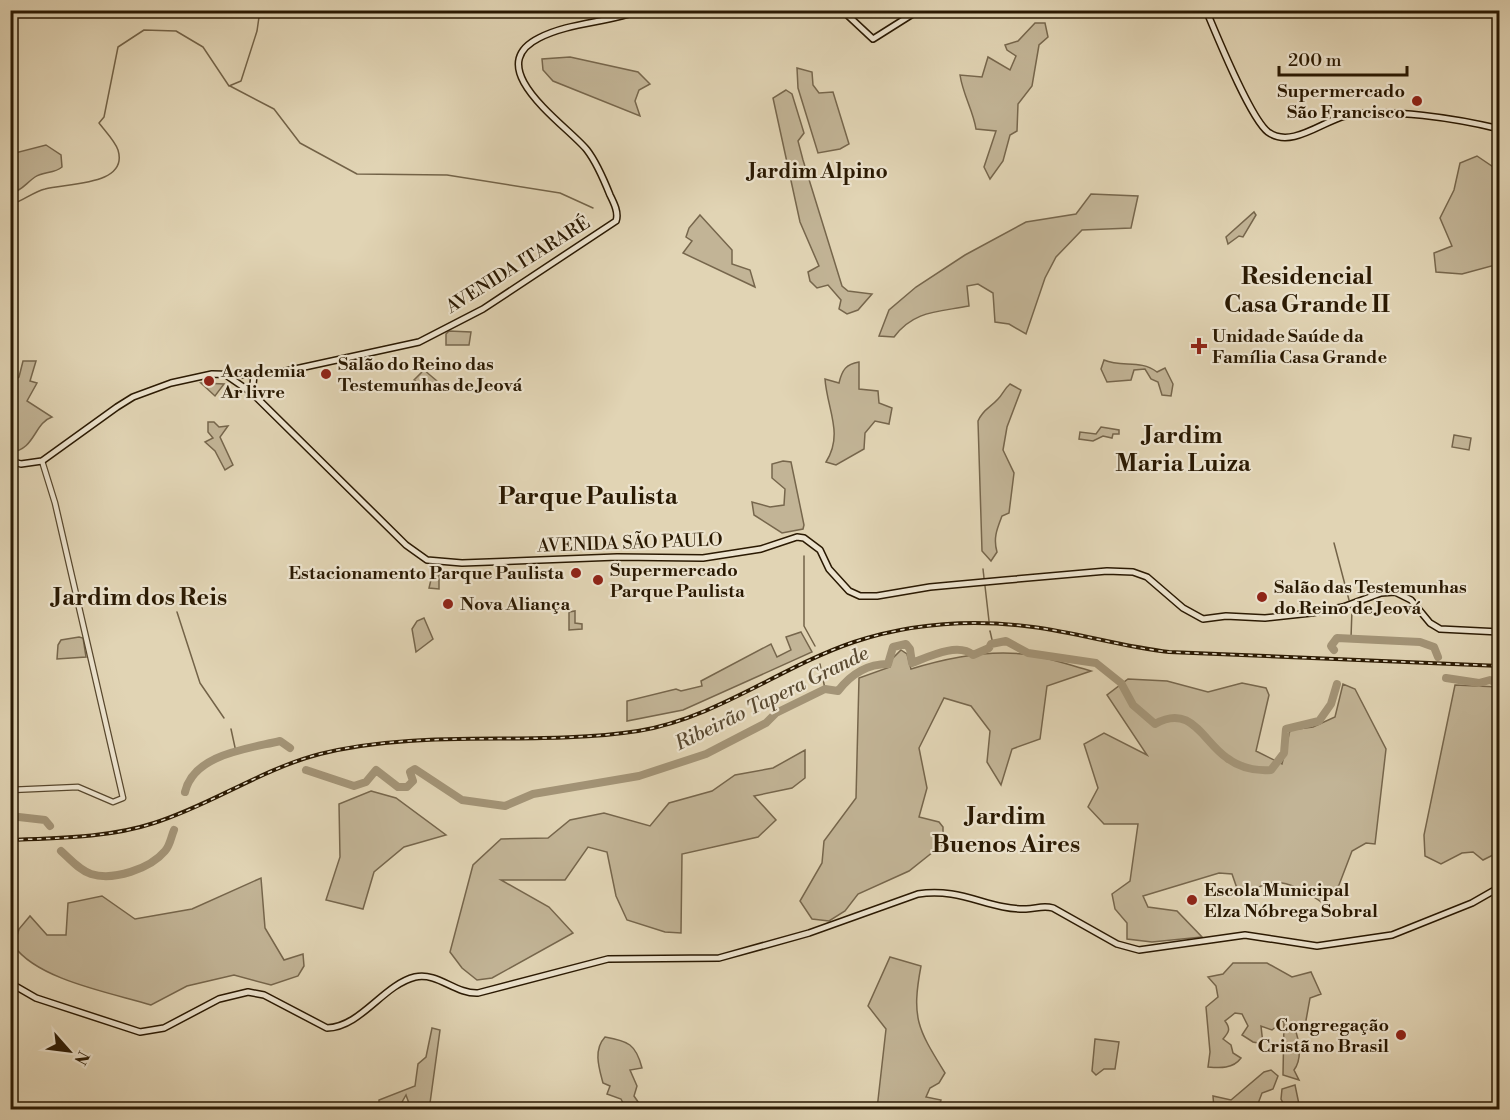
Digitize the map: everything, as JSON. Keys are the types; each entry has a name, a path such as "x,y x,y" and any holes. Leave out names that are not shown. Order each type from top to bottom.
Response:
{"main road":[{"name":"AVENIDA ITARARÉ","path":"226,375 254,375 333,362 423,340 483,309 616,221 617,215 591,155 532,95 522,80 519,62 528,46 552,33 641,10"},
{"path":"842,10 870,38 877,39 919,10"},
{"path":"1206,10 1257,119 1274,135 1292,137 1332,120 1356,115 1455,120 1500,129"},
{"path":"10,461 21,464 42,461 133,397 189,378 226,375"},
{"name":"AVENIDA SÃO PAULO","path":"226,375 252,393 406,545 427,560 462,563 617,556 703,558 761,549 797,537 804,538 820,550 829,569 849,591 860,596 877,596 930,587 1107,571 1133,572 1147,577 1184,608 1203,619 1226,616 1265,618 1311,613 1342,607 1381,593 1395,592 1411,600 1430,623 1440,629 1500,632"},
{"path":"252,393 254,375"},
{"path":"10,983 36,998 140,1032 164,1028 219,999 248,992 264,995 327,1028 349,1020 414,978 428,976 472,993 608,959 718,958 809,933 909,897 938,891 1025,909 1044,905 1118,944 1139,950 1245,935 1264,936 1304,946 1327,945 1392,935 1472,903 1500,886"}],"street":[{"path":"10,790 78,787 116,802 123,798 55,503 42,461"}],"shaded area":[{"path":"1035,23 1045,23 1048,37 1039,45 1032,86 1018,104 1017,131 1010,135 1003,161 990,179 984,167 996,131 976,129 960,75 982,77 988,57 1010,70 1016,56 1007,50 1005,45 1018,41"},
{"path":"570,57 638,72 650,84 639,90 635,101 640,116 553,81 543,70 542,59"},
{"path":"797,68 812,72 813,85 819,93 833,92 849,144 840,149 818,153 798,88"},
{"path":"786,90 792,94 804,133 798,141 842,286 848,291 872,294 858,310 847,314 839,309 841,300 828,285 817,288 810,281 808,272 819,266 800,222 773,98"},
{"path":"46,145 61,155 62,167 56,171 38,175 21,189 11,193 11,154"},
{"path":"1477,156 1499,171 1499,264 1462,274 1436,272 1434,253 1452,246 1440,218 1454,190 1460,163"},
{"path":"1091,194 1138,196 1131,228 1082,230 1056,257 1045,278 1026,334 1009,324 995,322 993,293 978,284 967,286 969,306 937,311 919,317 902,328 894,337 879,336 889,310 916,287 965,255 1026,222 1076,214"},
{"path":"1254,212 1256,215 1243,237 1239,236 1228,244 1226,237"},
{"path":"700,215 732,250 732,264 750,270 755,287 683,253 692,241 686,237 689,228"},
{"path":"449,331 471,332 469,345 446,345 446,334"},
{"path":"1104,360 1144,366 1157,372 1165,368 1173,384 1171,396 1162,395 1158,382 1151,379 1145,369 1134,370 1131,380 1107,382 1101,369"},
{"path":"23,361 36,361 30,381 37,383 27,401 52,417 41,425 25,447 11,452 11,383 19,377"},
{"path":"859,362 859,389 878,391 879,403 892,408 889,424 875,421 865,433 864,449 836,465 826,462 834,441 834,431 825,379 839,383 845,368"},
{"path":"424,370 437,381 427,391 414,380"},
{"path":"201,383 224,384 215,396"},
{"path":"1010,384 1021,390 1007,427 1003,450 1014,473 1009,513 1002,516 997,529 997,552 991,561 982,551 978,421"},
{"path":"208,422 214,422 219,427 228,426 220,437 233,465 225,470 215,451 205,442 213,438 208,432"},
{"path":"1101,427 1119,430 1119,434 1113,434 1112,438 1103,436 1093,441 1079,439 1080,432 1096,434"},
{"path":"1454,435 1471,438 1469,450 1452,447"},
{"path":"783,461 791,462 804,525 803,529 782,533 754,515 752,502 770,507 784,505 785,489 772,478 772,464"},
{"path":"434,567 439,568 439,589 429,588"},
{"path":"575,611 575,623 582,624 582,629 569,630 569,612"},
{"path":"424,618 433,639 416,652 412,629 417,621"},
{"path":"801,632 812,652 683,710 627,721 627,701 676,689 681,691 702,686 701,681 771,644 777,657 791,650 786,637"},
{"path":"83,638 86,657 57,659 58,645 61,640"},
{"path":"901,650 907,654 911,669 966,656 1008,653 1039,657 1091,671 1047,686 1040,739 1012,749 1001,785 987,762 990,731 971,706 944,698 919,748 927,788 919,817 939,822 943,827 943,844 909,871 858,894 845,911 829,921 812,919 800,901 822,863 824,841 856,798 859,678 890,667 892,659"},
{"path":"1128,679 1167,681 1208,692 1242,683 1266,688 1269,695 1256,751 1282,764 1290,730 1313,727 1335,717 1343,684 1355,689 1386,749 1375,844 1366,843 1352,851 1339,885 1324,904 1294,886 1277,882 1261,886 1240,897 1232,874 1219,873 1143,896 1148,907 1177,911 1202,937 1152,942 1127,939 1127,923 1115,909 1112,894 1130,881 1138,824 1104,824 1088,807 1098,788 1084,744 1104,733 1147,755 1107,695"},
{"path":"1455,685 1499,687 1499,852 1483,860 1473,852 1462,853 1441,864 1425,856 1424,835"},
{"path":"805,750 805,778 792,788 754,796 776,820 758,837 682,854 681,933 665,932 627,920 616,896 607,852 588,847 565,880 501,880 549,907 573,933 492,978 477,980 462,968 450,952 473,865 501,839 548,838 570,820 604,813 650,826 669,803 712,791 735,775 773,768"},
{"path":"371,791 396,798 446,835 404,847 374,872 363,909 326,900 340,857 339,804"},
{"path":"261,878 265,928 284,960 303,954 304,966 298,976 271,985 234,975 187,986 151,1005 77,984 58,976 25,958 14,946 19,929 30,916 47,935 66,935 68,903 102,896 135,919 192,909"},
{"path":"890,957 921,966 917,999 919,1023 928,1045 945,1073 939,1083 930,1088 926,1097 941,1100 938,1109 900,1106 899,1109 877,1109 886,1029 868,1006"},
{"path":"1233,963 1267,963 1292,977 1311,972 1321,994 1310,998 1305,1026 1296,1032 1300,1052 1294,1070 1299,1080 1283,1075 1284,1020 1272,1030 1261,1026 1263,1044 1253,1042 1242,1035 1248,1026 1242,1014 1235,1013 1225,1021 1228,1030 1223,1039 1231,1045 1233,1053 1241,1058 1230,1066 1208,1067 1210,1052 1206,1007 1218,997 1216,986 1208,977 1223,974"},
{"path":"432,1028 440,1030 430,1103 427,1109 411,1109 406,1095 398,1109 379,1109 379,1100 415,1086 418,1064 426,1057"},
{"path":"605,1037 625,1042 637,1054 642,1068 630,1070 637,1086 634,1096 643,1109 626,1109 621,1099 607,1094 610,1086 603,1083 598,1059 599,1048"},
{"path":"1095,1039 1119,1042 1115,1069 1104,1069 1096,1075 1092,1071"},
{"path":"1271,1070 1278,1076 1273,1089 1262,1093 1256,1109 1214,1109 1213,1096 1231,1100 1264,1072"},
{"path":"1295,1085 1300,1109 1286,1109 1281,1099 1282,1089"}],"waterway":[{"path":"10,205 41,190 94,181 114,170 119,162 118,150 99,123 104,117 118,47 144,30 176,31 203,47 229,86 241,81 257,31 260,10"},
{"path":"230,86 274,109 300,143 357,174 447,175 560,193 593,208"},
{"path":"1334,543 1349,600"},
{"path":"804,556 804,626 815,646"},
{"path":"983,569 984,578"},
{"path":"985,586 989,621"},
{"path":"1351,638 1352,609"},
{"path":"177,612 200,683 224,718"},
{"path":"990,631 993,644"},
{"name":"Ribeirão Tapera Grande","path":"1334,650 1331,646 1337,638 1420,642 1434,647 1438,657"},
{"name":"Ribeirão Tapera Grande","path":"306,770 354,786 366,782 376,770 398,787 407,787 413,781 410,772 415,769 462,800 505,806 533,794 639,776 706,754 766,723 776,713 825,689 838,691 848,680 866,668 888,664 893,647 906,644 910,649 912,663 951,650 967,651 973,655 989,648 991,644 1006,641 1028,653 1096,663 1121,683 1133,705 1155,724 1178,718 1188,721 1219,751 1237,764 1248,768 1271,770 1284,753 1286,729 1319,721 1331,704 1337,684"},
{"path":"820,664 825,689"},
{"name":"Ribeirão Tapera Grande","path":"1446,678 1479,683 1490,680 1500,685"},
{"path":"231,729 236,752"},
{"name":"Ribeirão Tapera Grande","path":"185,792 190,779 199,769 224,755 280,741 290,748"},
{"name":"Ribeirão Tapera Grande","path":"10,816 45,820 50,826"},
{"name":"Ribeirão Tapera Grande","path":"61,851 91,874 120,875 141,868 158,857 168,847 174,830"}],"railway":[{"path":"10,840 83,836 137,828 196,807 299,761 359,746 439,740 598,736 638,731 667,724 722,704 827,652 854,642 898,631 943,624 1010,625 1169,652 1500,666"}],"place":[{"name":"Supermercado São Francisco","path":"1417,101"},
{"name":"Unidade Saúde da Família Casa Grande","path":"1199,346"},
{"name":"Salão do Reino das Testemunhas de Jeová","path":"326,374"},
{"name":"Academia Ar livre","path":"209,381"},
{"name":"Estacionamento Parque Paulista","path":"576,573"},
{"name":"Supermercado Parque Paulista","path":"598,580"},
{"name":"Salão das Testemunhas do Reino de Jeová","path":"1262,597"},
{"name":"Nova Aliança","path":"448,604"},
{"name":"Escola Municipal Elza Nóbrega Sobral","path":"1192,900"},
{"name":"Congregação Cristã no Brasil","path":"1401,1035"}],"district":[{"name":"Jardim Alpino","path":"818,172"},
{"name":"Residencial Casa Grande II","path":"1307,291"},
{"name":"Jardim Maria Luiza","path":"1183,450"},
{"name":"Parque Paulista","path":"588,497"},
{"name":"Jardim dos Reis","path":"140,598"},
{"name":"Jardim Buenos Aires","path":"1006,831"}]}
